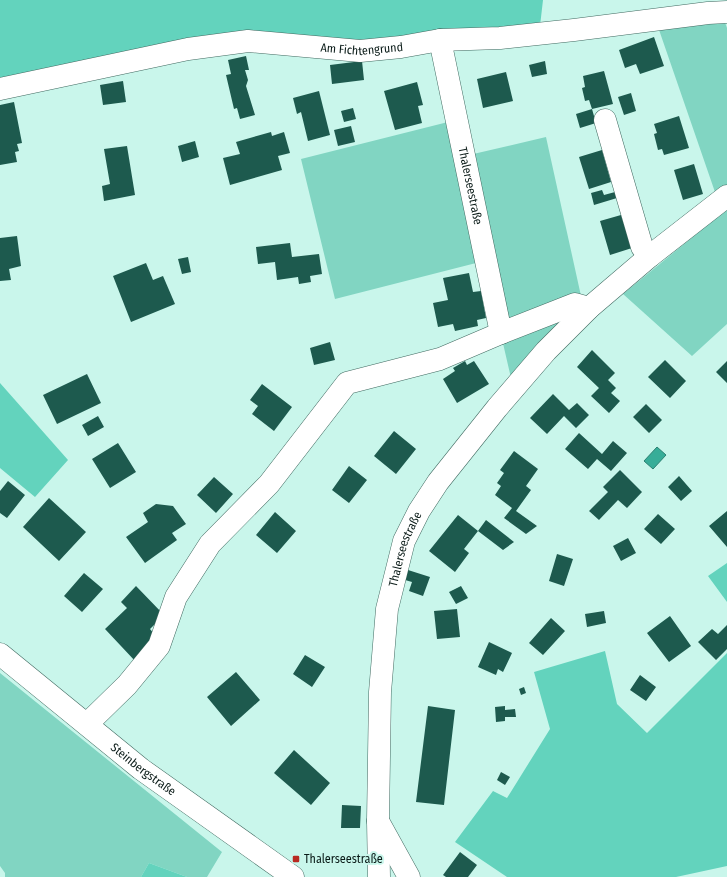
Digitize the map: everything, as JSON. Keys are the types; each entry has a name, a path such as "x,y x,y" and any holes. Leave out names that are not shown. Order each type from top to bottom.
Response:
{"street":[{"name":"Am Fichtengrund","path":"0,89 188,49 248,41 360,51 401,47 440,40 500,38 708,12 727,12"},
{"name":"Thalerseestraße","path":"440,40 500,333"},
{"path":"605,120 642,247 650,256"},
{"name":"Thalerseestraße","path":"379,877 378,822 380,692 387,609 404,541 419,511 443,476 497,408 541,357 589,308 650,256 727,196"},
{"path":"87,724 127,685 159,646 176,597 210,544 269,484 347,383 440,359 500,333 576,304 589,308"},
{"name":"Steinbergstraße","path":"0,654 141,769 293,877"},
{"path":"378,822 410,877"}],"shaded area":[{"path":"0,0 543,0 540,26 349,45 268,37 0,83"},
{"path":"723,17 727,28 727,186 716,195 657,24"},
{"path":"452,121 480,262 335,299 301,159"},
{"path":"546,137 581,296 510,322 469,155"},
{"path":"727,209 727,324 692,356 623,294"},
{"path":"570,311 511,378 502,339"},
{"path":"0,383 68,460 35,497 0,468"},
{"path":"657,447 666,455 653,469 644,461"},
{"path":"727,563 727,602 708,576"},
{"path":"605,651 617,704 647,733 727,653 727,866 676,877 507,877 455,842 493,791 507,798 550,729 534,672"},
{"path":"0,673 222,852 207,877 187,877 149,863 141,877 5,877 5,873 0,866"},
{"path":"149,863 187,877 141,877"}],"building":[{"path":"654,37 664,66 640,74 636,64 625,68 619,50"},
{"path":"246,56 249,70 245,70 248,80 246,86 255,115 240,119 237,108 234,109 226,75 231,74 228,60"},
{"path":"362,61 364,80 332,84 330,65"},
{"path":"545,61 547,74 532,77 529,65"},
{"path":"604,71 613,104 592,109 589,100 585,101 582,88 585,87 583,76"},
{"path":"506,72 513,101 483,108 477,79"},
{"path":"123,81 126,102 103,105 100,85"},
{"path":"417,82 423,105 418,106 422,123 395,130 384,91"},
{"path":"319,91 330,135 308,141 301,112 297,114 293,98"},
{"path":"631,93 636,111 624,115 618,97"},
{"path":"14,102 22,143 17,144 19,151 15,152 17,162 0,165 0,105"},
{"path":"353,108 356,119 344,122 341,111"},
{"path":"592,109 596,123 580,128 576,114"},
{"path":"679,116 689,148 664,155 662,149 658,150 654,134 657,133 654,124"},
{"path":"351,126 355,142 338,146 334,130"},
{"path":"271,132 272,136 284,132 290,153 278,156 282,170 230,185 223,158 240,154 236,142"},
{"path":"195,141 199,157 182,162 178,146"},
{"path":"127,146 135,195 104,201 102,186 110,184 104,149"},
{"path":"602,150 611,182 589,189 579,157"},
{"path":"694,164 703,194 683,200 674,170"},
{"path":"602,190 604,195 615,192 617,198 594,205 591,193"},
{"path":"621,215 632,248 610,255 600,221"},
{"path":"17,236 21,266 9,269 11,280 0,281 0,238"},
{"path":"290,243 292,257 319,254 322,274 310,276 311,282 299,284 298,277 277,280 275,262 258,264 256,247"},
{"path":"188,257 191,272 182,274 178,259"},
{"path":"146,263 153,280 163,276 175,304 131,322 113,276"},
{"path":"469,273 473,292 481,291 486,318 477,320 478,326 455,331 453,324 438,327 433,303 448,300 443,278"},
{"path":"330,342 335,360 314,365 310,348"},
{"path":"592,350 615,373 608,380 616,388 611,393 620,401 609,413 591,396 599,388 577,367"},
{"path":"665,360 686,381 670,398 648,377"},
{"path":"465,361 467,365 474,361 489,384 457,403 443,379 455,371 453,368"},
{"path":"727,361 727,383 716,372"},
{"path":"87,374 101,403 57,424 43,395"},
{"path":"262,384 292,407 274,431 252,414 258,406 250,400"},
{"path":"553,394 569,410 577,403 589,415 576,428 564,416 547,434 530,418"},
{"path":"646,404 662,420 649,433 633,417"},
{"path":"98,416 104,427 88,436 82,425"},
{"path":"394,431 416,449 396,474 374,456"},
{"path":"579,433 602,454 613,441 627,453 611,471 597,459 588,469 565,449"},
{"path":"118,443 136,472 110,488 92,459"},
{"path":"514,451 538,469 526,486 531,490 516,511 537,526 526,534 504,518 512,508 495,495 501,486 497,483 504,473 500,470"},
{"path":"349,466 367,480 349,503 332,490"},
{"path":"620,470 642,492 627,508 618,500 599,520 589,511 608,492 603,487"},
{"path":"679,476 692,491 681,501 668,487"},
{"path":"214,477 233,494 216,513 197,495"},
{"path":"8,481 25,495 7,518 0,513 0,491"},
{"path":"49,498 86,532 59,561 23,527"},
{"path":"156,504 173,506 186,524 172,533 177,540 145,563 126,537 148,522 143,513"},
{"path":"727,511 727,547 709,526"},
{"path":"275,512 296,531 277,553 256,535"},
{"path":"658,514 675,529 661,544 644,529"},
{"path":"458,515 478,531 464,549 469,553 455,572 429,551"},
{"path":"486,520 514,542 503,550 478,531"},
{"path":"628,538 636,553 621,561 613,546"},
{"path":"557,554 573,559 564,586 549,581"},
{"path":"408,570 430,577 423,596 409,591 412,582 405,580"},
{"path":"84,573 103,589 82,612 64,596"},
{"path":"136,586 164,615 150,629 159,640 136,662 105,629 127,608 121,602"},
{"path":"461,586 468,598 456,604 449,592"},
{"path":"457,609 460,637 437,639 434,611"},
{"path":"604,611 606,623 587,627 585,614"},
{"path":"670,616 691,646 669,662 647,633"},
{"path":"551,618 565,631 543,655 529,643"},
{"path":"727,625 727,649 716,660 698,642 712,629 718,634"},
{"path":"489,642 512,653 503,672 498,669 496,675 478,667"},
{"path":"305,655 325,667 312,687 293,674"},
{"path":"236,672 260,700 231,726 207,697"},
{"path":"640,675 656,687 646,701 630,690"},
{"path":"524,687 526,693 521,695 519,689"},
{"path":"428,706 455,710 444,805 416,802"},
{"path":"505,706 505,710 515,709 516,717 505,717 505,721 496,722 495,707"},
{"path":"294,750 330,783 311,805 274,773"},
{"path":"501,772 510,777 505,785 497,780"},
{"path":"342,805 361,806 360,828 341,828"},
{"path":"460,852 477,865 468,877 446,877 443,875"}],"place":[{"name":"Thalerseestraße","path":"296,859"}]}
